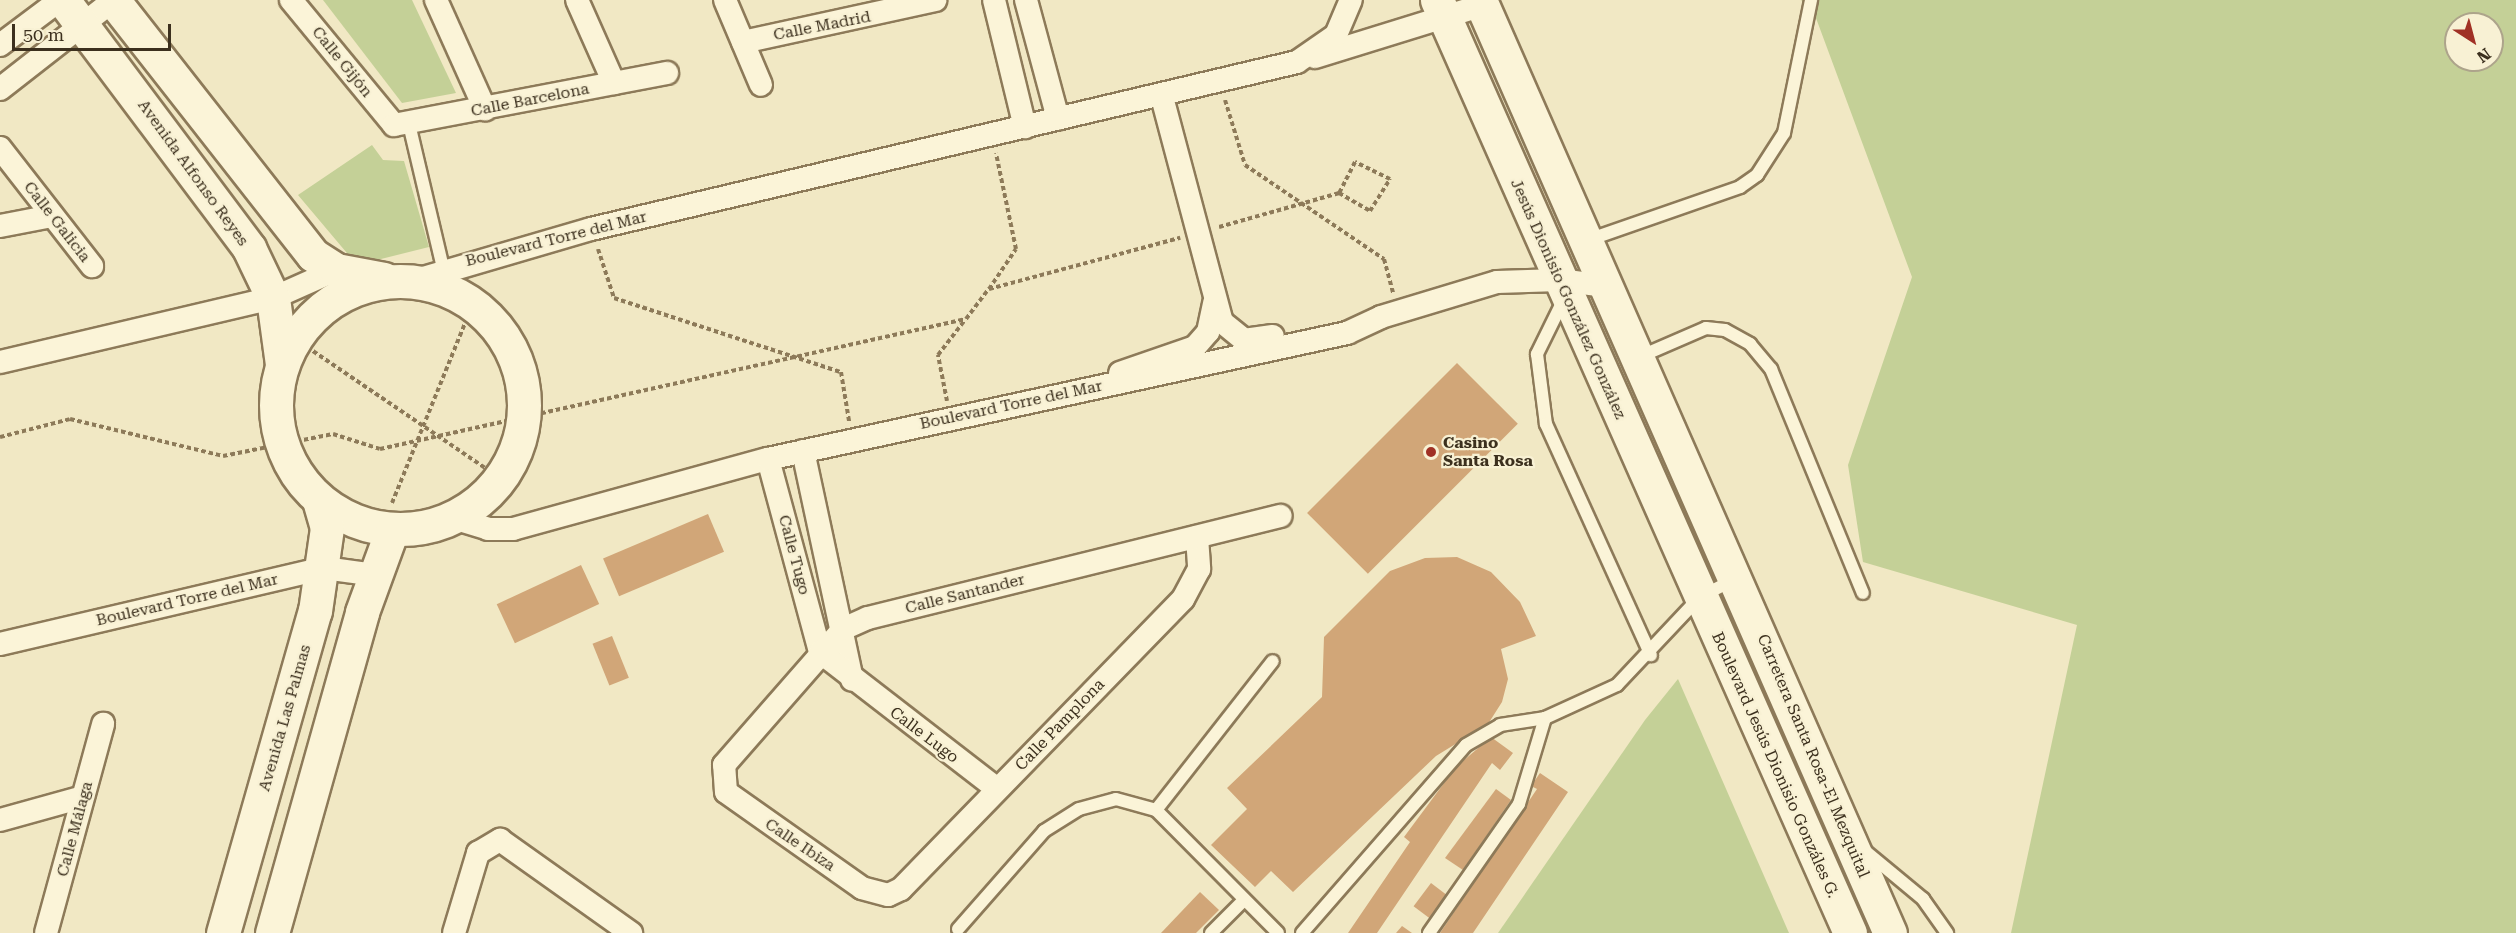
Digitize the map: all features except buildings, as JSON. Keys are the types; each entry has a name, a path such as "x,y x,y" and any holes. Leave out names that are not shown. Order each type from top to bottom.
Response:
{"street":[{"path":"0,45 68,9 114,0 306,246 336,270 402,281 448,290 473,304 503,334 519,366 524,418 521,437 500,478 483,498 453,518 387,529 341,515 319,500 295,472 283,446 276,401 289,352 324,306 356,289 402,281"},
{"name":"Calle Gijón","path":"291,0 401,124"},
{"path":"436,0 486,109"},
{"path":"577,0 614,83"},
{"path":"725,0 761,85"},
{"name":"Calle Madrid","path":"743,42 874,7 935,0"},
{"path":"994,0 1025,127"},
{"path":"1026,0 1058,119"},
{"name":"Boulevard Torre del Mar","path":"1297,62 1336,35 1351,0"},
{"path":"1482,3 1737,579"},
{"name":"Boulevard Torre del Mar","path":"402,281 591,229 1058,119 1162,97 1297,62 1441,10 1482,3"},
{"path":"0,89 68,9"},
{"name":"Avenida Alfonso Reyes","path":"68,9 218,203 249,248 273,298 289,352"},
{"name":"Jesús Dionisio González González","path":"1441,10 1700,597"},
{"name":"Calle Barcelona","path":"401,124 667,73"},
{"path":"1162,97 1214,302 1228,331 1244,340 1390,314"},
{"name":"Calle Galicia","path":"0,148 92,266"},
{"path":"0,226 52,216"},
{"path":"0,362 273,298 336,270"},
{"name":"Boulevard Torre del Mar","path":"453,518 488,530 513,529 768,459 1093,384 1132,384 1347,333 1390,314 1497,282 1562,288 1606,286"},
{"path":"1093,384 1195,347 1209,332 1214,302"},
{"name":"Calle Tugo","path":"803,451 843,629"},
{"name":"Calle Tugo","path":"768,459 820,652"},
{"name":"Avenida Las Palmas","path":"223,933 324,568 327,528 319,500"},
{"name":"Calle Santander","path":"722,782 724,765 820,652 843,629 868,618 1281,516"},
{"path":"272,933 387,529"},
{"name":"Calle Pamplona","path":"888,895 912,879 1183,599 1199,569 1197,537"},
{"path":"794,557 825,549"},
{"name":"Boulevard Torre del Mar","path":"0,644 324,568 375,575"},
{"name":"Carretera Santa Rosa-El Mezquital","path":"1737,579 1890,933"},
{"name":"Boulevard Jesús Dionisio Gonzáles G.","path":"1700,597 1850,933"},
{"path":"843,629 852,680"},
{"name":"Calle Lugo","path":"820,652 852,680 997,789"},
{"name":"Calle Málaga","path":"46,933 103,724"},
{"name":"Calle Ibiza","path":"722,782 736,801 862,888 888,895"},
{"path":"0,820 83,797"},
{"path":"454,933 478,853 491,842 508,841 631,933"}],"lane":[{"path":"1587,240 1740,187 1757,175 1784,133 1811,0"},
{"path":"401,124 443,268"},
{"path":"1562,288 1537,354 1546,424 1651,655"},
{"path":"1638,358 1706,328 1725,330 1750,344 1771,369 1863,593"},
{"path":"1302,933 1454,756 1500,725 1545,718 1617,685 1651,655 1700,597 1737,579"},
{"path":"1156,810 1273,661"},
{"path":"1429,933 1519,804 1545,718"},
{"path":"958,929 1044,831 1079,809 1116,799 1156,810 1278,933"},
{"path":"1850,839 1923,899 1947,933"},
{"path":"1211,933 1244,900"}],"path":[{"path":"1220,81 1245,165 1384,259 1390,314"},
{"path":"950,417 938,355 989,289 1016,249 992,135"},
{"path":"989,289 1339,194 1370,211 1390,179 1355,162 1339,194"},
{"path":"591,229 614,298 792,358 841,372 852,440"},
{"path":"387,529 416,442 473,304"},
{"path":"0,437 70,419 223,456 283,446 333,434 380,449 966,319"},
{"path":"289,352 423,425 500,478"}],"green space":[{"path":"323,0 412,0 456,93 402,103"},
{"path":"1801,0 2516,0 2516,933 2011,933 2077,625 1863,562 1848,465 1912,277 1813,10"},
{"path":"372,145 383,160 404,161 429,247 357,265 298,195"},
{"path":"1678,679 1789,933 1498,933 1645,720"}],"place":[{"name":"Casino Santa Rosa","path":"1431,452"}]}
